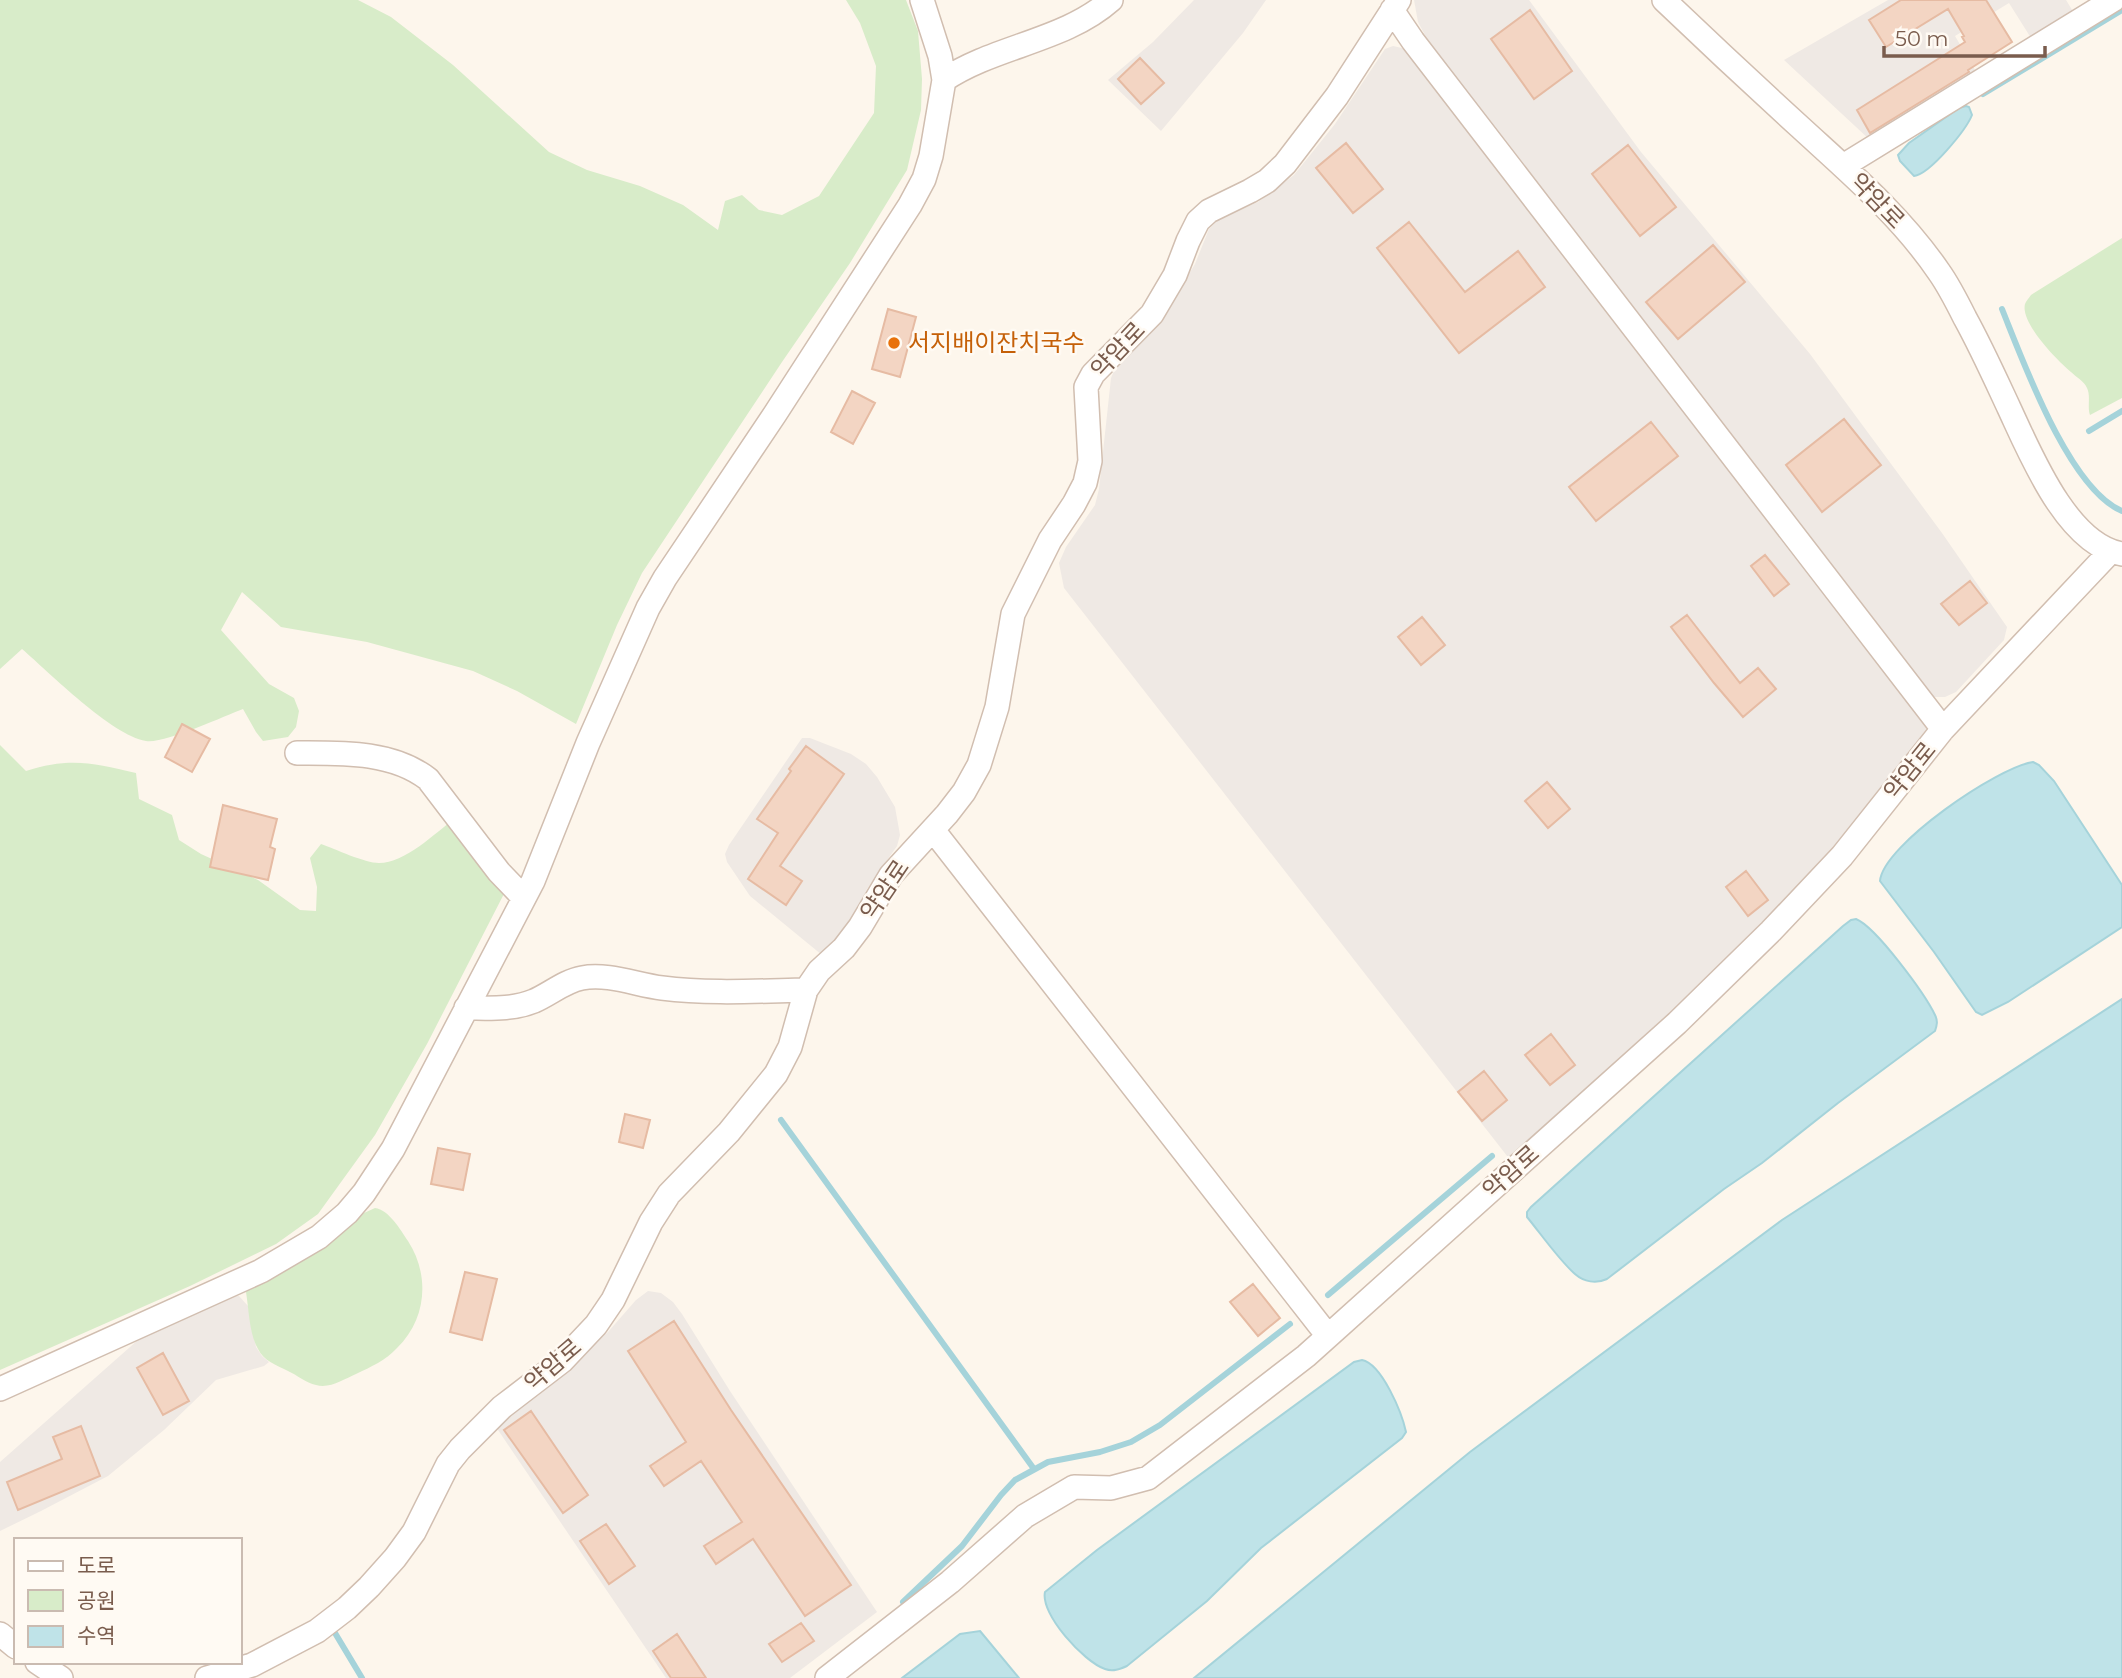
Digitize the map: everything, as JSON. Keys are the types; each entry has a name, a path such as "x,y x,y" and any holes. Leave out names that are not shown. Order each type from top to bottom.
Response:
{"street":[{"path":"0,1389 261,1271 319,1237 347,1213 364,1193 393,1149 524,898 648,608 665,578 873,263 924,179 931,156 944,80 940,56 922,0"},
{"path":"944,80 962,68 1016,49 1069,25 1111,0"},
{"name":"약암로","path":"827,1678 950,1582 1025,1516 1074,1487 1111,1488 1148,1478 1306,1356 1677,1023 1771,931 1842,856 1943,729 2116,553 2072,521 2041,477 1977,341 1940,273 1893,216 1843,166 1664,0"},
{"name":"약암로","path":"1843,166 2113,0"},
{"path":"1396,5 1413,41 1943,729"},
{"name":"약암로","path":"207,1678 252,1665 317,1631 369,1587 414,1532 448,1464 460,1449 502,1407 562,1361 596,1325 613,1300 651,1222 669,1194 729,1132 776,1074 790,1047 806,989 819,971 844,948 891,875 964,792 979,765 997,707 1013,614 1050,540 1074,505 1085,483 1090,461 1086,387 1093,374 1152,314 1175,275 1198,222 1209,211 1268,181 1285,164 1337,96 1396,5"},
{"path":"297,753 385,759 416,770 428,779 499,872 524,898"},
{"path":"933,830 1328,1336"},
{"path":"466,1008 498,1009 518,1006 582,978 699,990 743,992 806,989"},
{"path":"0,1634 14,1645"},
{"path":"40,1664 61,1678"}],"shaded area":[{"path":"1194,0 1266,0 1243,33 1161,131 1108,80 1153,42"},
{"path":"1414,0 1529,0 1641,152 1810,354 1942,533 2007,627 2004,640 1956,692 1945,697 1933,697 1893,654 1441,65 1418,22"},
{"path":"1888,0 2066,0 2074,13 2031,38 2009,3 1955,36 1978,75 1870,140 1784,60"},
{"path":"1393,46 1402,48 1416,62 1918,713 1926,728 1926,736 1842,846 1738,953 1511,1161 1064,588 1059,563 1066,547 1095,505 1111,378 1115,369 1148,336 1165,314 1195,264 1209,229 1219,219 1258,202 1294,175 1335,124 1385,49"},
{"path":"802,738 810,738 851,754 866,764 895,807 900,835 897,846 867,889 849,925 822,955 750,896 727,862 725,854"},
{"path":"648,1291 661,1293 673,1302 682,1314 877,1612 790,1678 666,1678 494,1424 572,1364"},
{"path":"230,1296 239,1296 248,1306 256,1347 269,1362 264,1366 216,1380 164,1430 108,1476 0,1531 0,1462 147,1332"}],"green space":[{"path":"0,0 358,0 391,17 453,65 549,152 587,170 640,186 683,205 718,230 725,201 742,195 759,210 782,215 819,196 874,113 876,66 860,23 846,0 906,0 918,31 922,79 921,110 907,170 850,263 642,573 576,724 517,691 473,671 367,642 281,627 242,592 221,630 269,684 294,698 299,711 296,727 288,737 263,741 243,709 180,734 146,741 132,736 99,716 22,649 0,669"},
{"path":"2122,238 2122,398 2090,415 2086,386 2041,341 2028,321 2025,304 2031,295"},
{"path":"0,745 26,771 55,764 81,763 136,773 139,799 172,815 179,840 201,854 258,880 300,910 316,911 317,887 310,858 321,844 366,861 389,862 419,847 454,819 508,886 427,1044 375,1135 318,1214 276,1244 190,1286 0,1370"},
{"path":"375,1208 385,1212 394,1221 408,1241 420,1268 422,1296 414,1324 407,1336 383,1360 337,1383 326,1386 312,1384 271,1362 261,1353 251,1329 246,1292 329,1242 364,1213"}],"water":[{"path":"1966,106 1972,115 1963,131 1938,160 1914,176 1898,155 1909,143 1959,108"},
{"path":"2033,762 2054,781 2122,885 2122,927 2008,1002 1982,1015 1976,1012 1880,881 1886,866 1900,848 1944,810 1995,778"},
{"path":"1856,919 1875,934 1911,978 1937,1019 1935,1031 1607,1279 1590,1281 1575,1274 1527,1217 1527,1212 1843,926"},
{"path":"2122,999 2122,1678 1194,1678 1470,1452 1782,1220"},
{"path":"1362,1360 1377,1370 1390,1390 1406,1432 1402,1438 1261,1548 1207,1601 1127,1666 1114,1670 1105,1669 1075,1647 1049,1612 1045,1592 1097,1550 1354,1362"},
{"path":"980,1631 1019,1678 902,1678 960,1634"}],"building":[{"path":"1901,0 1986,0 2012,42 1870,133 1857,110 1965,42 1948,9 1886,47 1869,20"},
{"path":"1530,10 1572,71 1534,99 1491,39"},
{"path":"1140,58 1164,83 1141,104 1118,79"},
{"path":"1346,143 1383,189 1353,213 1316,168"},
{"path":"1628,145 1676,207 1640,236 1592,174"},
{"path":"1409,222 1465,292 1518,251 1545,287 1459,353 1377,248"},
{"path":"1713,245 1745,282 1678,339 1646,302"},
{"name":"서지배이잔치국수","path":"888,309 916,317 900,377 872,369"},
{"path":"852,391 875,403 853,444 831,432"},
{"path":"1844,419 1881,465 1822,512 1786,465"},
{"path":"1651,422 1678,456 1596,521 1569,487"},
{"path":"1765,555 1789,584 1774,596 1751,566"},
{"path":"1970,581 1987,603 1959,625 1941,604"},
{"path":"1687,615 1740,683 1758,668 1776,689 1743,717 1671,627"},
{"path":"1422,617 1445,645 1421,665 1398,637"},
{"path":"182,724 210,739 192,772 165,757"},
{"path":"806,746 844,774 780,866 802,881 786,905 748,879 778,833 757,819"},
{"path":"1547,782 1570,809 1548,828 1525,801"},
{"path":"223,805 277,819 270,847 275,849 268,880 210,867"},
{"path":"1746,871 1768,900 1748,916 1726,887"},
{"path":"1551,1034 1575,1065 1550,1085 1525,1055"},
{"path":"1484,1071 1507,1100 1482,1121 1458,1092"},
{"path":"625,1114 650,1120 643,1148 619,1142"},
{"path":"438,1148 470,1154 463,1190 431,1184"},
{"path":"465,1272 497,1279 482,1340 450,1332"},
{"path":"1253,1284 1280,1318 1258,1336 1230,1302"},
{"path":"674,1321 731,1410 851,1585 805,1616 753,1539 716,1564 704,1546 742,1522 701,1461 664,1486 650,1466 686,1442 628,1351"},
{"path":"163,1353 189,1401 163,1415 137,1368"},
{"path":"531,1411 588,1495 563,1513 504,1430"},
{"path":"81,1426 100,1476 18,1510 7,1482 62,1459 53,1437"},
{"path":"606,1524 635,1566 609,1584 580,1541"},
{"path":"801,1623 814,1641 782,1662 769,1644"},
{"path":"677,1634 706,1678 671,1678 653,1651"}],"waterway":[{"path":"1983,94 2122,10"},
{"path":"2002,309 2035,390 2066,451 2102,498 2122,511"},
{"path":"2089,431 2122,411"},
{"path":"781,1120 1034,1469"},
{"path":"1328,1295 1492,1156"},
{"path":"903,1602 962,1546 1015,1480 1048,1462 1100,1452 1131,1442 1160,1425 1290,1324"},
{"path":"335,1633 362,1678"}],"place":[{"name":"서지배이잔치국수","path":"894,343"}]}
